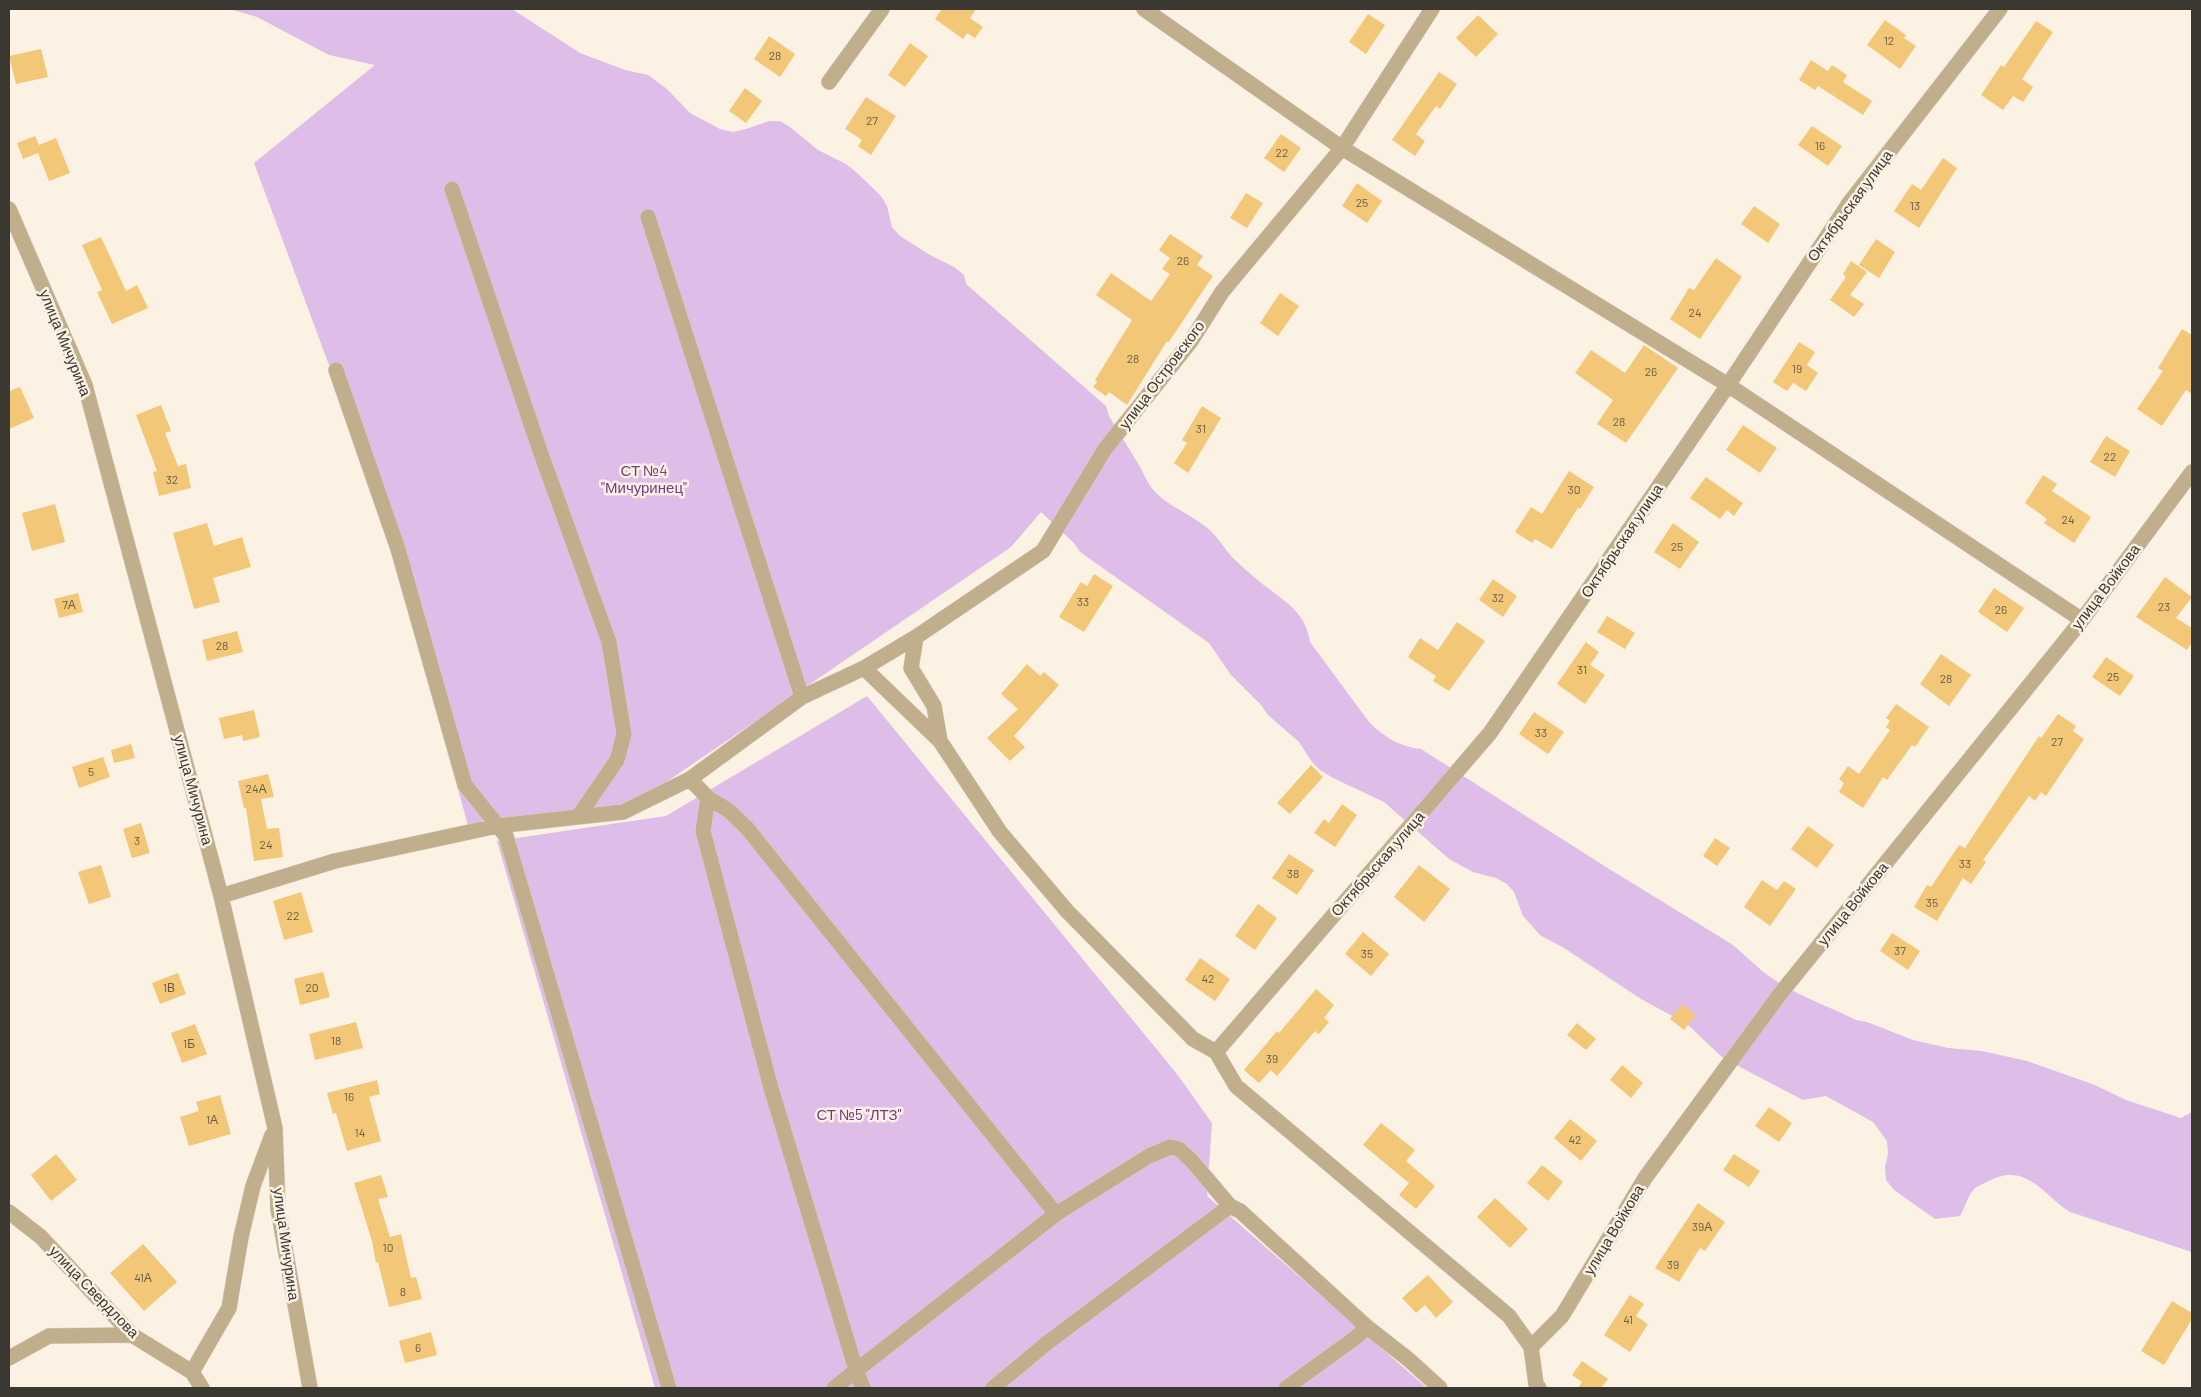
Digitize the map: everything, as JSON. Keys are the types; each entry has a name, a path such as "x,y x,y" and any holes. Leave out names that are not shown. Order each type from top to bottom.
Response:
{"street":[{"path":"829,82 882,9"},
{"path":"1144,9 1342,148 1728,385 2082,620"},
{"name":"улица Островского","path":"221,896 334,861 497,826 623,812 690,779 802,697 864,668 916,637 1043,551 1105,449 1191,341 1222,292 1342,148 1432,9"},
{"name":"Октябрьская улица","path":"1216,1052 1490,733 1728,385 1850,202 2000,9"},
{"path":"452,189 539,448 609,642 624,734 617,760 578,817"},
{"name":"улица Мичурина","path":"9,209 84,385 221,896 275,1128 278,1209 310,1388"},
{"path":"648,217 802,697"},
{"path":"336,370 398,549 465,785 506,836 669,1388"},
{"name":"улица Войкова","path":"1531,1347 1562,1316 1645,1178 1780,994 2082,620 2192,472"},
{"path":"916,637 911,668 934,706 940,741"},
{"path":"864,668 940,741 1000,832 1067,911 1193,1039 1216,1052 1236,1086 1509,1316 1531,1347 1536,1384 1539,1388"},
{"path":"690,779 708,798 728,810 747,828 1056,1214"},
{"path":"708,798 703,831 771,1088 863,1388"},
{"path":"192,1372 229,1308 241,1237 254,1186 275,1128"},
{"path":"834,1388 1056,1214 1148,1156 1170,1148 1179,1149 1191,1160 1230,1206 1240,1211 1367,1327 1440,1388"},
{"path":"993,1388 1047,1343 1230,1206"},
{"name":"улица Свердлова","path":"9,1212 41,1237 132,1335 192,1372 202,1388"},
{"path":"1286,1388 1355,1338 1367,1327"},
{"path":"9,1358 49,1336 132,1335"}],"green space":[{"name":"СТ №4 \"Мичуринец\"","path":"230,9 512,9 580,53 625,70 648,75 667,89 690,113 720,129 733,132 769,121 780,121 790,127 818,150 846,164 856,172 881,196 887,206 892,227 900,236 930,255 954,267 964,275 966,284 1106,406 1109,416 1154,490 1169,503 1197,520 1210,531 1234,559 1292,607 1304,622 1310,642 1369,722 1387,737 1399,744 1421,749 1725,940 1773,979 1803,996 1856,1020 1867,1022 1913,1040 1948,1048 1982,1051 2027,1061 2095,1085 2126,1100 2181,1118 2192,1112 2192,1252 2070,1212 2033,1183 2013,1175 2002,1176 1975,1188 1970,1194 1960,1216 1935,1219 1894,1190 1886,1180 1887,1141 1873,1122 1826,1096 1803,1100 1723,1058 1687,1024 1641,999 1564,948 1540,935 1523,916 1514,892 1507,884 1496,878 1473,872 1449,859 1384,802 1320,770 1312,762 1299,742 1268,715 1261,705 1231,675 1209,643 1080,552 1074,543 1041,512 1011,547 634,804 469,829 375,489 254,163 375,65 329,55 257,17"},
{"name":"СТ №5 \"ЛТЗ\"","path":"867,696 1177,1074 1212,1123 1207,1196 1427,1388 655,1388 497,841 666,816"}],"building":[{"path":"942,9 976,9 970,18 983,27 975,38 967,33 963,39 935,19"},
{"path":"1368,14 1385,25 1366,54 1349,42"},
{"path":"1478,15 1498,34 1476,57 1456,38"},
{"path":"1885,20 1906,35 1904,38 1916,46 1900,69 1867,45"},
{"path":"2036,21 2053,32 2022,79 2033,87 2023,102 2013,96 2003,110 1981,95 2001,65 2004,67"},
{"path":"769,36 795,54 780,77 754,59"},
{"path":"910,43 928,56 905,87 888,75"},
{"path":"41,49 48,77 16,84 9,56"},
{"path":"1811,60 1828,71 1832,65 1847,75 1843,82 1872,101 1863,115 1818,86 1815,90 1799,80"},
{"path":"1439,72 1457,84 1440,109 1436,106 1416,134 1425,141 1415,156 1392,140"},
{"path":"745,88 762,101 746,123 729,111"},
{"path":"866,97 896,116 871,155 858,146 862,140 845,129"},
{"path":"1812,126 1842,146 1828,166 1798,145"},
{"path":"1281,134 1301,148 1284,172 1264,158"},
{"path":"35,136 39,145 56,138 70,173 49,181 38,153 23,159 17,143"},
{"path":"1943,158 1957,168 1919,228 1894,211 1912,184 1921,190"},
{"path":"1357,183 1382,201 1367,223 1342,206"},
{"path":"1246,193 1263,203 1247,228 1230,218"},
{"path":"1754,206 1780,224 1768,243 1741,224"},
{"path":"1170,234 1203,256 1197,265 1213,276 1168,343 1167,341 1127,405 1109,392 1106,396 1093,387 1097,382 1095,380 1132,320 1096,295 1111,273 1151,301 1170,274 1162,269 1170,258 1159,250"},
{"path":"101,237 126,291 137,285 148,308 112,324 97,292 102,290 82,245"},
{"path":"1876,239 1895,252 1879,278 1859,265"},
{"path":"1716,258 1742,277 1700,339 1670,319 1689,288 1694,290"},
{"path":"1851,261 1867,272 1850,295 1864,304 1854,317 1830,300 1846,277 1843,274"},
{"path":"1280,293 1299,306 1278,336 1260,323"},
{"path":"2182,329 2192,335 2192,394 2186,390 2162,426 2137,409 2163,371 2158,368"},
{"path":"1799,342 1815,352 1807,365 1818,373 1806,391 1793,383 1787,391 1773,382"},
{"path":"1644,345 1678,368 1626,443 1597,424 1613,400 1575,373 1591,350 1625,373"},
{"path":"20,387 34,418 9,429 9,391"},
{"path":"161,405 171,431 165,433 178,466 186,464 191,488 159,496 153,472 157,471 136,415"},
{"path":"1202,406 1221,418 1188,473 1174,463 1187,443 1182,440"},
{"path":"1743,425 1777,448 1760,473 1726,450"},
{"path":"2106,436 2130,451 2115,477 2090,462"},
{"path":"1569,471 1594,487 1552,549 1535,539 1532,543 1515,532 1531,507 1542,514"},
{"path":"2043,475 2057,484 2052,491 2091,517 2074,543 2044,523 2047,519 2025,503"},
{"path":"1706,477 1743,503 1734,516 1727,510 1720,519 1690,498"},
{"path":"55,504 65,542 32,551 22,513"},
{"path":"207,523 214,546 242,537 251,567 213,578 220,602 194,609 173,533"},
{"path":"1673,523 1699,542 1680,569 1654,552"},
{"path":"1094,574 1113,586 1084,632 1059,617 1081,582 1087,586"},
{"path":"2165,577 2192,597 2176,618 2192,628 2192,642 2187,650 2136,617"},
{"path":"1493,579 1517,596 1503,617 1479,600"},
{"path":"1994,588 2024,608 2007,632 1978,612"},
{"path":"78,593 83,612 59,618 54,599"},
{"path":"1607,616 1635,633 1625,649 1597,632"},
{"path":"1457,622 1485,641 1449,691 1433,681 1436,676 1408,657 1420,638 1438,650"},
{"path":"237,631 243,652 207,661 202,640"},
{"path":"1586,642 1599,652 1590,665 1605,675 1585,704 1557,684"},
{"path":"1941,654 1971,675 1949,706 1920,684"},
{"path":"2106,657 2134,676 2120,696 2092,677"},
{"path":"1027,664 1040,676 1044,672 1059,685 1014,736 1025,747 1010,761 987,738 1018,709 1001,694"},
{"path":"1896,704 1929,727 1915,747 1912,745 1887,780 1883,777 1863,808 1839,792 1844,783 1839,779 1848,766 1859,774 1890,730 1886,727 1890,721 1886,718"},
{"path":"254,710 260,737 243,741 242,735 224,739 219,718"},
{"path":"1534,712 1564,732 1548,754 1519,734"},
{"path":"2058,714 2076,726 2073,731 2084,739 2046,796 2041,792 2035,801 2029,796 1983,860 1986,862 1971,884 1963,878 1937,921 1914,907 1927,885 1931,887 1959,845 1965,848 2039,736 2041,738"},
{"path":"131,744 135,758 114,763 111,750"},
{"path":"103,757 110,777 79,788 72,767"},
{"path":"1311,765 1323,777 1290,814 1277,803"},
{"path":"268,774 274,797 261,799 267,829 279,828 283,857 254,861 246,808 244,808 238,781"},
{"path":"1342,804 1357,815 1335,847 1314,833 1324,819 1329,823"},
{"path":"141,823 150,853 132,858 123,829"},
{"path":"1808,826 1834,845 1817,868 1791,849"},
{"path":"1715,838 1730,848 1717,866 1703,856"},
{"path":"1289,854 1314,870 1297,895 1272,878"},
{"path":"101,865 111,897 89,904 78,872"},
{"path":"1419,865 1450,889 1424,922 1394,897"},
{"path":"1762,880 1777,890 1784,881 1796,889 1770,926 1744,907"},
{"path":"301,892 313,932 284,940 273,901"},
{"path":"1258,904 1277,918 1255,950 1235,936"},
{"path":"1363,932 1389,954 1371,976 1345,954"},
{"path":"1892,933 1920,951 1908,970 1880,951"},
{"path":"1200,958 1230,979 1215,1001 1185,980"},
{"path":"323,972 330,997 300,1005 294,979"},
{"path":"178,973 186,994 160,1004 152,983"},
{"path":"1316,989 1334,1005 1324,1018 1329,1022 1319,1034 1315,1031 1277,1076 1271,1070 1259,1083 1244,1070 1277,1031 1279,1033"},
{"path":"1682,1004 1696,1015 1684,1030 1670,1019"},
{"path":"356,1022 363,1048 315,1060 309,1034"},
{"path":"1577,1023 1596,1039 1586,1050 1567,1035"},
{"path":"195,1024 207,1054 182,1063 171,1033"},
{"path":"1622,1065 1643,1083 1631,1098 1610,1080"},
{"path":"377,1080 380,1094 369,1097 381,1141 347,1151 336,1113 333,1114 327,1093"},
{"path":"220,1095 231,1134 189,1146 180,1117 199,1111 196,1102"},
{"path":"1769,1107 1792,1123 1779,1142 1755,1126"},
{"path":"1570,1119 1597,1141 1581,1161 1554,1138"},
{"path":"1381,1123 1415,1150 1406,1161 1435,1186 1416,1209 1399,1195 1409,1183 1363,1145"},
{"path":"56,1154 77,1180 51,1201 31,1175"},
{"path":"1734,1154 1760,1171 1749,1187 1723,1170"},
{"path":"1542,1165 1563,1182 1548,1201 1527,1183"},
{"path":"381,1175 388,1197 378,1199 390,1237 401,1234 411,1278 416,1277 422,1299 389,1307 378,1262 376,1263 372,1241 354,1183"},
{"path":"1495,1198 1528,1229 1510,1248 1477,1217"},
{"path":"1698,1203 1725,1222 1705,1251 1700,1248 1679,1282 1655,1268"},
{"path":"143,1244 177,1282 144,1311 110,1273"},
{"path":"1428,1275 1453,1302 1436,1318 1425,1305 1416,1313 1402,1298"},
{"path":"1630,1295 1644,1304 1636,1316 1648,1324 1630,1352 1604,1335"},
{"path":"2172,1301 2192,1313 2192,1319 2164,1365 2141,1351"},
{"path":"431,1332 437,1355 405,1363 399,1341"},
{"path":"1582,1361 1608,1379 1601,1388 1578,1388 1582,1382 1572,1375"}]}
